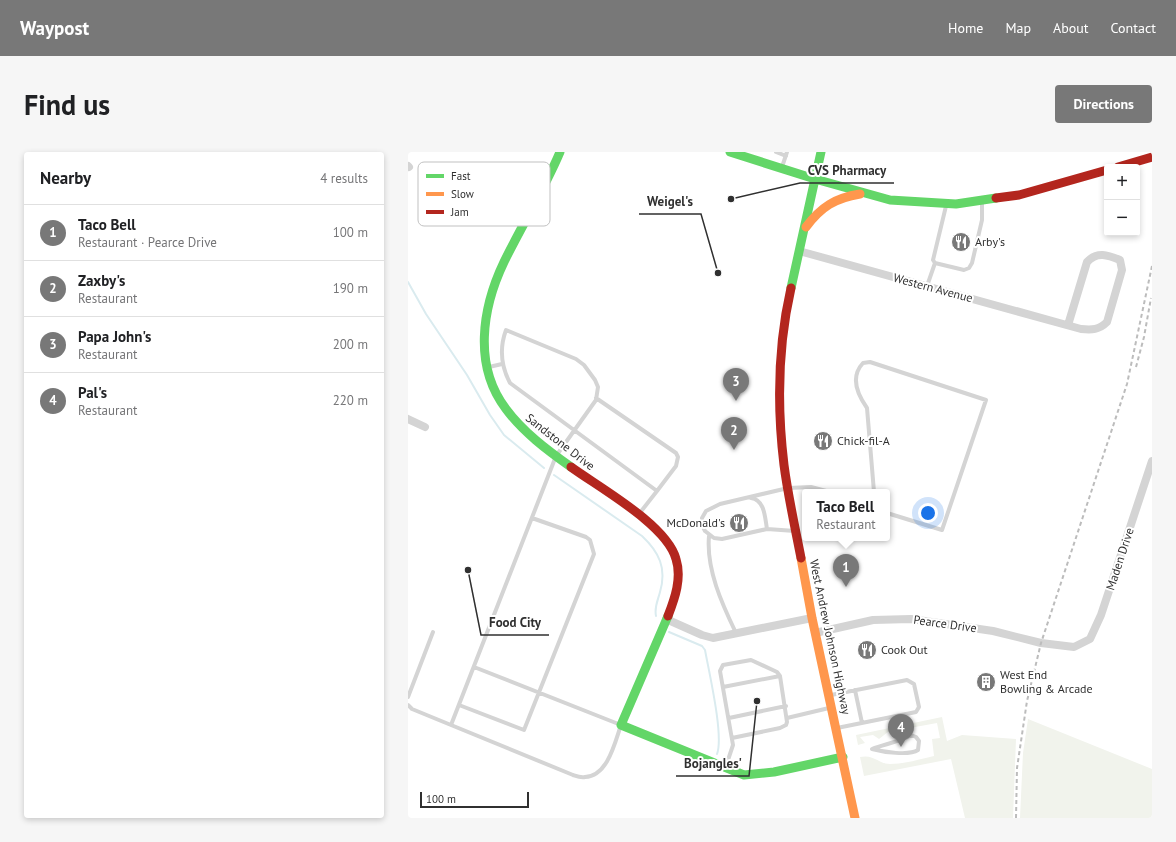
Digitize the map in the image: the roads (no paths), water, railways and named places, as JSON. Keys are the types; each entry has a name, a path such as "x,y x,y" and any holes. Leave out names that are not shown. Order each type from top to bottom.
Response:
{"main road":[{"name":"Sandstone Drive","path":"550,173 560,152"},
{"path":"730,152 781,169 890,200 956,204 1018,195 1104,171"},
{"name":"West Andrew Johnson Highway","path":"821,152 787,305 781,363 781,425 788,488 812,618 855,818"},
{"path":"1129,164 1152,157"},
{"path":"804,230 812,218 830,202 840,197 863,193"},
{"name":"Sandstone Drive","path":"522,226 510,246 494,286 484,333 484,356 490,380 500,403 511,418 556,456 650,523 670,542 675,555 678,570 678,583 666,618 622,725"},
{"path":"622,725 725,768 750,775 843,757"}],"street":[{"name":"Western Avenue","path":"799,251 1081,329 1093,330 1102,327 1107,322 1122,270 1120,260 1102,254 1092,256 1087,262 1068,325"},
{"path":"408,419 425,427"},
{"name":"Maden Drive","path":"1074,647 1090,639 1101,615 1152,460"},
{"path":"666,618 702,635 713,638 812,618"},
{"name":"Pearce Drive","path":"815,633 873,620 910,618 993,631 1041,643 1074,647"}],"lane":[{"path":"776,152 787,154 781,169"},
{"path":"935,263 964,270 969,268 972,263 982,220 982,200"},
{"path":"927,286 935,263 933,260 933,255 944,219 946,203"},
{"path":"451,725 556,456 573,431 596,398 598,387 595,380 582,363 506,330 503,339 502,364 510,383 573,431 657,491"},
{"path":"874,489 867,408 860,399 855,386 857,369 863,362 870,362 986,400 942,530 890,514"},
{"path":"487,367 502,364"},
{"path":"596,398 676,453 678,457 676,466 638,515"},
{"path":"736,634 718,592 708,547 709,536 702,525 702,518 706,511 720,504 788,488 811,487 819,489"},
{"path":"749,498 760,501 763,507 767,529"},
{"path":"459,705 524,730 594,554 590,540 586,537 532,518"},
{"path":"709,536 722,539 767,529 796,531"},
{"path":"408,697 433,632"},
{"path":"725,768 730,757 732,738 722,687 721,667 748,660 777,672 780,676 786,706 786,726 732,738"},
{"path":"408,705 412,709 573,775 585,778 601,770 608,760 622,725 474,667"},
{"path":"722,687 780,676"},
{"path":"829,696 910,681 914,684 919,708 916,712 836,728"},
{"path":"856,690 862,723"},
{"path":"729,718 786,706"},
{"path":"787,718 832,707"},
{"path":"911,735 916,737 920,746 918,750 913,753 902,752 888,754 872,749 886,744 902,741 911,735"}],"waterway":[{"path":"408,282 426,314 467,375 490,415 504,435 544,468"},
{"path":"554,475 642,536 653,548 660,561 663,575 656,607 656,616"},
{"path":"669,632 702,646 705,650 719,733 717,754"}],"railway":[{"path":"1016,818 1017,768 1027,701 1041,643 1127,384 1152,266"},
{"path":"1136,367 1144,337 1151,298"}],"place":[{"name":"CVS Pharmacy","path":"731,199"},
{"name":"Arby's","path":"961,242"},
{"name":"Weigel's","path":"718,273"},
{"name":"Papa John's","path":"736,401"},
{"name":"Chick-fil-A","path":"823,441"},
{"name":"Zaxby's","path":"734,450"},
{"name":"McDonald's","path":"739,523"},
{"name":"Food City","path":"468,570"},
{"name":"Taco Bell","path":"846,587"},
{"name":"Cook Out","path":"867,650"},
{"name":"West End Bowling & Arcade","path":"986,682"},
{"name":"Bojangles'","path":"757,701"},
{"name":"Pal's","path":"901,747"}]}
